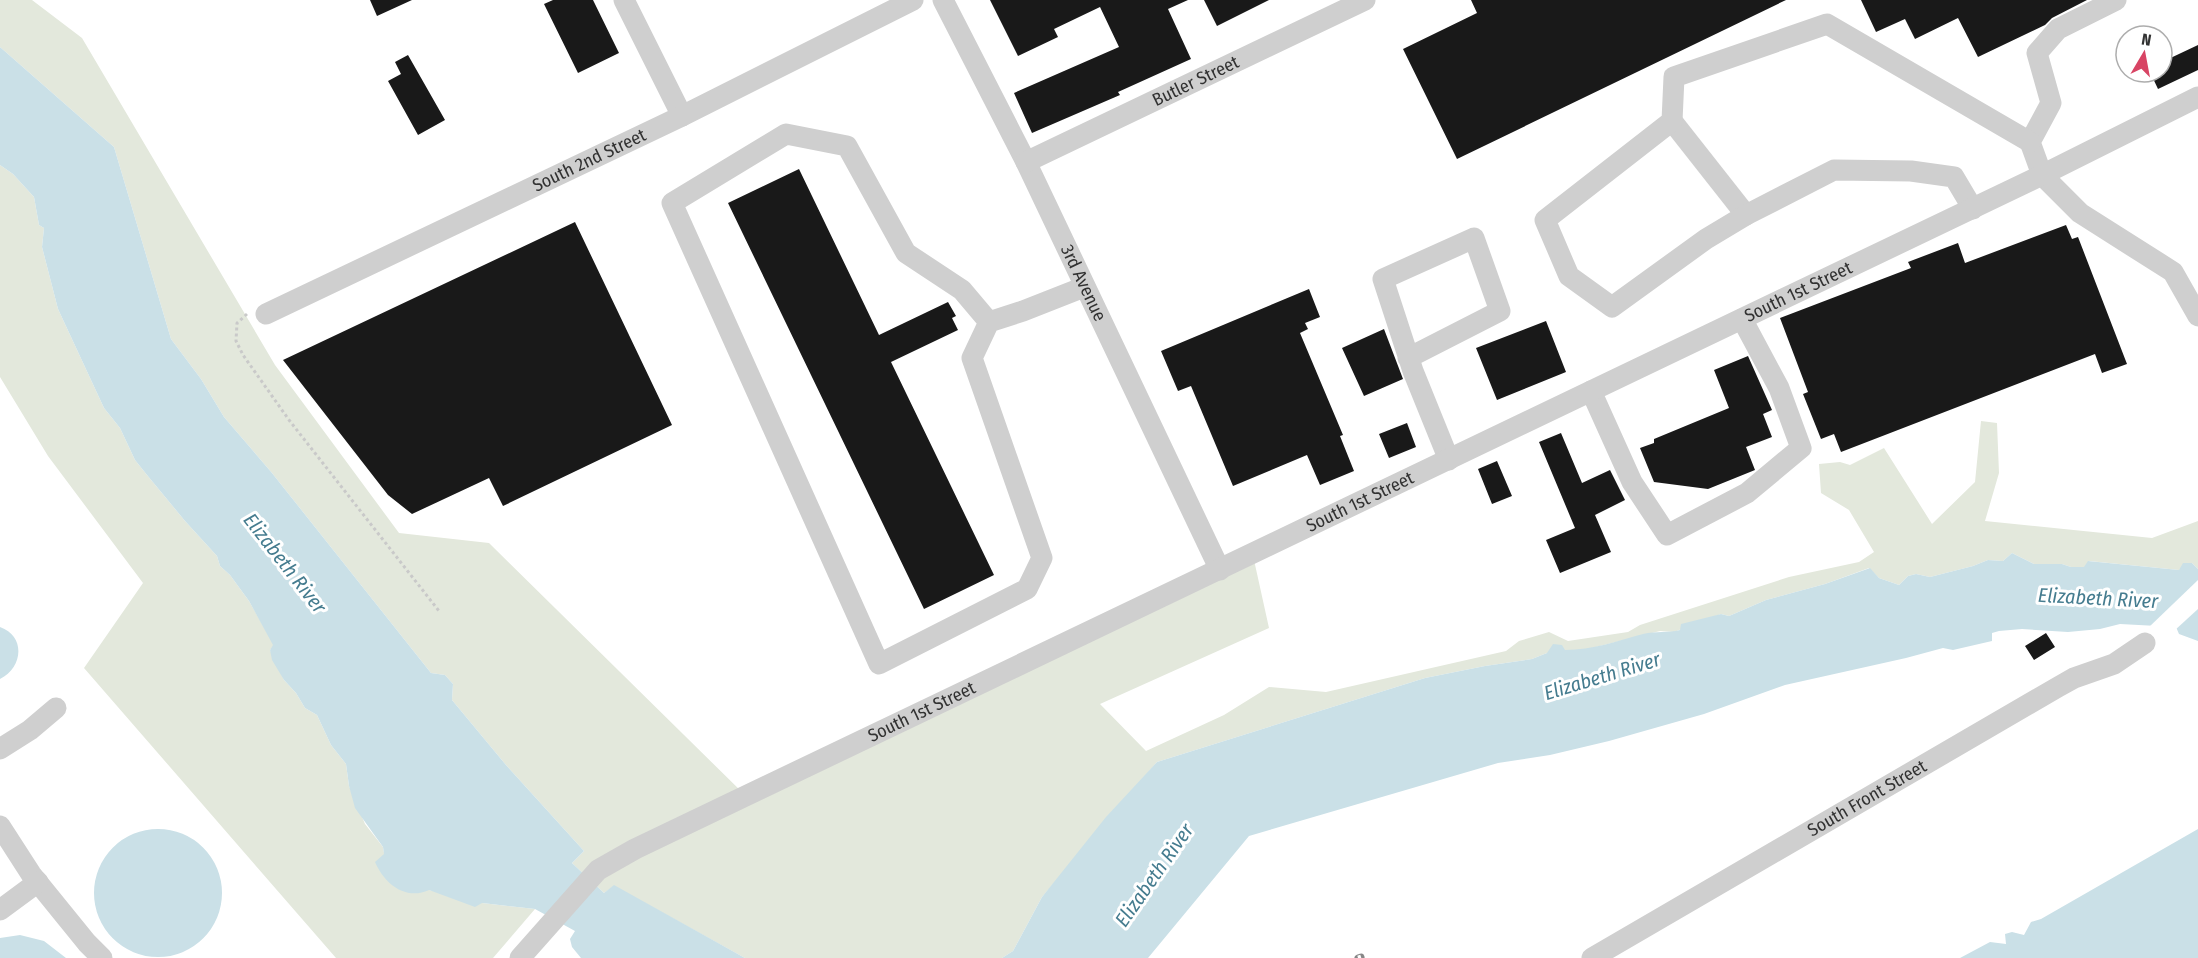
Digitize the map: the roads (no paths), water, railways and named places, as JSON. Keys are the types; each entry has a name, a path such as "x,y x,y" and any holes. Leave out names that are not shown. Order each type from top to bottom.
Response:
{"street":[{"path":"624,0 682,116"},
{"name":"South 2nd Street","path":"266,314 682,116 913,0"},
{"name":"3rd Avenue","path":"943,0 1026,162 1220,570"},
{"name":"Butler Street","path":"1026,162 1365,0"},
{"path":"2030,142 2051,103 2037,53 2058,29 2116,0"},
{"path":"1746,215 1672,121 1674,77 1827,24 2030,142 2042,176 2080,213 2173,272 2198,316"},
{"name":"South 1st Street","path":"520,958 597,870 635,849 2042,176 2198,97"},
{"path":"1672,121 1545,220 1569,276 1612,307 1706,239 1746,215 1834,170 1911,171 1954,177 1973,208"},
{"path":"989,322 962,290 906,253 847,146 786,134 672,204 879,664 1027,589 1042,558 972,358 989,322 1084,287"},
{"path":"1408,358 1500,311 1474,238 1383,279 1408,358 1449,460"},
{"path":"1591,392 1632,482 1667,535 1747,493 1801,448 1779,388 1742,320"},
{"name":"South Front Street","path":"1592,958 2058,687 2074,678 2114,664 2145,643"},
{"path":"0,749 30,730 56,708"},
{"path":"0,826 38,882 87,943 102,958"},
{"path":"0,910 38,882"}],"water":[{"name":"Elizabeth River","path":"0,47 114,147 171,339 201,379 224,417 272,473 431,673 445,675 453,684 452,700 506,765 584,851 572,863 604,893 614,885 745,958 581,958 572,947 570,939 575,931 535,909 482,903 475,907 429,890 420,893 404,892 384,877 375,862 384,854 383,847 355,808 346,764 331,745 317,715 305,708 272,660 270,650 273,645 249,601 230,575 220,566 217,556 135,460 120,428 104,408 58,309 42,247 44,228 39,225 34,197 13,174 0,165"},
{"name":"Elizabeth River","path":"2012,553 2034,564 2062,564 2071,567 2084,567 2088,561 2179,570 2183,563 2192,563 2198,569 2198,641 2179,634 2176,627 2120,624 2100,629 2068,632 2022,629 1999,631 1992,633 1992,641 1953,650 1943,648 1785,685 1704,714 1609,741 1550,755 1498,763 1249,836 1148,958 1002,958 1013,951 1042,897 1106,817 1157,762 1425,678 1532,659 1547,653 1553,644 1562,645 1565,650 1575,650 1648,633 1680,630 1681,624 1721,614 1729,616 1766,600 1825,584 1870,568 1879,578 1899,585 1908,576 1916,574 1930,577 1988,560 2003,561"},
{"path":"0,627 14,637 18,652 13,668 0,679"},
{"path":"158,829 183,834 203,848 217,868 222,893 217,918 203,938 183,952 158,957 133,952 113,938 99,918 94,893 99,868 113,848 133,834"},
{"path":"2198,829 2198,958 1960,958 1990,942 2006,944 2005,934 2012,932 2024,935 2031,922 2041,919"},
{"path":"20,935 44,941 66,958 0,958 0,938"}]}
